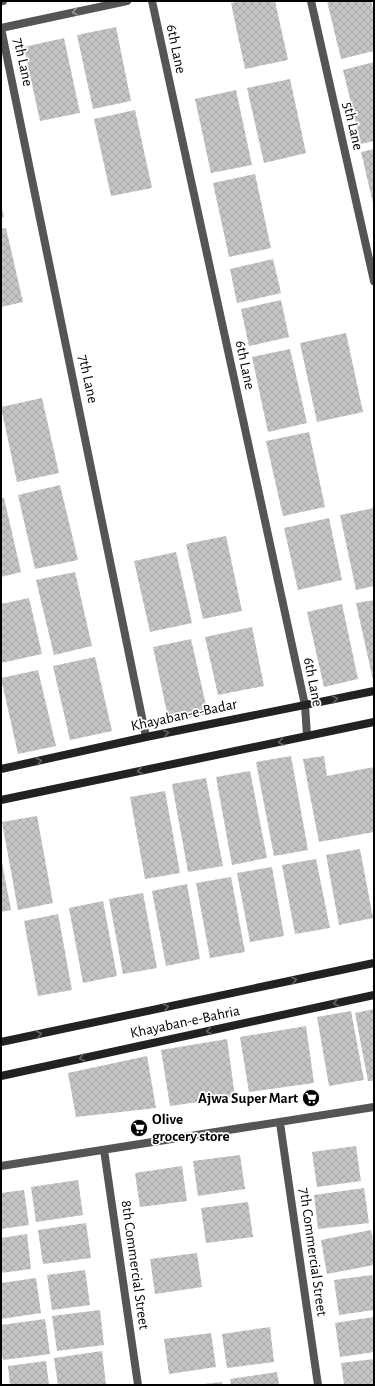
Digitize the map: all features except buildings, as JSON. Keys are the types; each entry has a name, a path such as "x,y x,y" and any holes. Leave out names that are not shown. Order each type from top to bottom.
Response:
{"main road":[{"name":"Khayaban-e-Badar","path":"1,769 146,737 374,691"},
{"path":"1,800 374,722"},
{"name":"Khayaban-e-Bahria","path":"1,1042 374,963"},
{"name":"Khayaban-e-Bahria","path":"1,1076 374,995"}],"street":[{"path":"1,28 127,1"},
{"name":"6th Lane","path":"152,1 305,705 307,736"},
{"name":"5th Lane","path":"311,1 374,281"},
{"name":"7th Lane","path":"1,28 146,737"},
{"path":"1,1166 374,1107"},
{"name":"7th Commercial Street","path":"280,1123 318,1385"},
{"name":"8th Commercial Street","path":"104,1150 138,1385"}],"place":[{"name":"Ajwa Super Mart","path":"311,1098"},
{"name":"Olive grocery store","path":"139,1128"}]}
